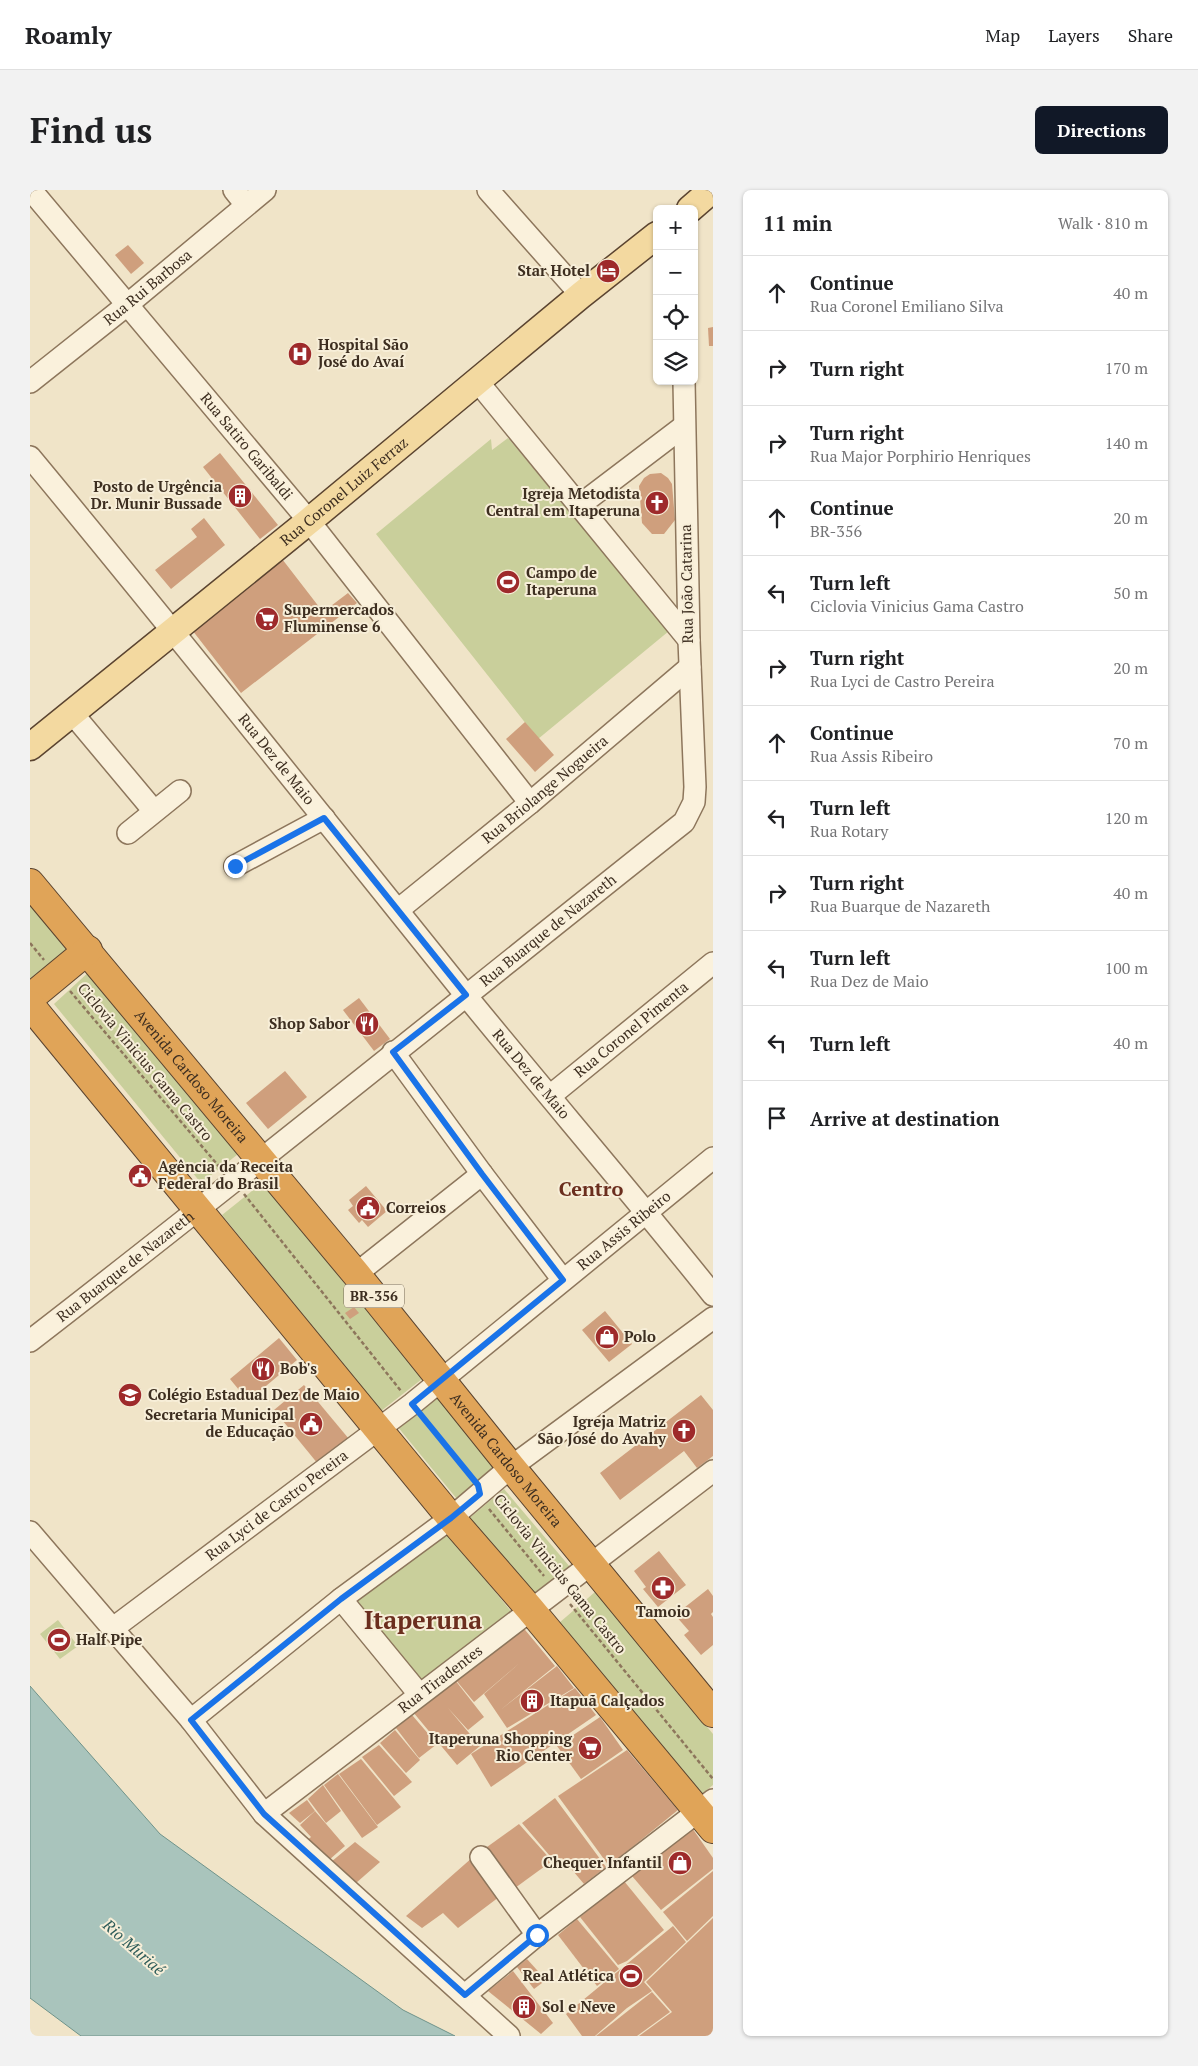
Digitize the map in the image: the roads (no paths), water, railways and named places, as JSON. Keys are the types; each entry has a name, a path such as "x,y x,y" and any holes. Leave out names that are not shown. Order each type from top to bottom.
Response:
{"highway":[{"name":"Avenida Cardoso Moreira","path":"30,882 356,1274 511,1468 713,1713"},
{"path":"30,998 88,950"},
{"path":"30,1005 451,1518 708,1813"}],"main road":[{"name":"Rua Coronel Luiz Ferraz","path":"30,747 309,521 581,295 653,238"}],"street":[{"name":"Rua Satiro Garibaldi","path":"31,190 309,521 530,803"},
{"name":"Rua Rui Barbosa","path":"30,382 127,305 240,197 265,190"},
{"path":"488,190 581,295"},
{"path":"478,382 689,640"},
{"name":"Rua João Catarina","path":"684,385 689,640 695,786"},
{"path":"580,505 684,426"},
{"name":"Rua Dez de Maio","path":"30,457 174,630 466,995 647,1212 713,1295"},
{"name":"Rua Briolange Nogueira","path":"398,910 530,803 690,667"},
{"path":"72,713 154,811"},
{"name":"Rua Buarque de Nazareth","path":"30,1341 200,1210 393,1052 684,822 694,802 695,786"},
{"path":"128,833 180,791"},
{"path":"235,866 324,818"},
{"name":"Rua Coronel Pimenta","path":"550,1096 713,963"},
{"path":"393,1052 482,1174 563,1280"},
{"name":"Rua Assis Ribeiro","path":"441,1380 713,1158"},
{"path":"356,1274 482,1174"},
{"path":"191,1720 341,1599 451,1518 511,1468 713,1318"},
{"name":"Rua Lyci de Castro Pereira","path":"112,1629 379,1430 441,1380"},
{"name":"Rua Tiradentes","path":"264,1814 713,1471"},
{"path":"30,1532 191,1720 264,1814 509,2036"},
{"path":"341,1599 419,1694"},
{"path":"465,1995 537,1935 708,1813"},
{"path":"481,1857 537,1935"}],"water":[{"name":"Rio Muriaé","path":"30,1686 160,1834 403,2010 455,2036 81,2036 30,1998"}],"place":[{"name":"Star Hotel","path":"608,271"},
{"name":"Hospital São José do Avaí","path":"300,354"},
{"name":"Posto de Urgência Dr. Munir Bussade","path":"240,496"},
{"name":"Igreja Metodista Central em Itaperuna","path":"657,503"},
{"name":"Campo de Itaperuna","path":"508,582"},
{"name":"Supermercados Fluminense 6","path":"267,619"},
{"name":"Shop Sabor","path":"367,1024"},
{"name":"Agência da Receita Federal do Brasil","path":"140,1176"},
{"name":"Correios","path":"368,1208"},
{"name":"Polo","path":"607,1337"},
{"name":"Bob's","path":"263,1369"},
{"name":"Colégio Estadual Dez de Maio","path":"130,1395"},
{"name":"Secretaria Municipal de Educação","path":"311,1424"},
{"name":"Igreja Matriz São José do Avahy","path":"684,1431"},
{"name":"Tamoio","path":"663,1588"},
{"name":"Half Pipe","path":"59,1640"},
{"name":"Itapuã Calçados","path":"532,1701"},
{"name":"Itaperuna Shopping Rio Center","path":"590,1748"},
{"name":"Chequer Infantil","path":"680,1863"},
{"name":"Real Atlética","path":"631,1976"},
{"name":"Sol e Neve","path":"524,2007"}],"district":[{"name":"Centro","path":"591,1189"},
{"name":"Itaperuna","path":"423,1620"}]}
